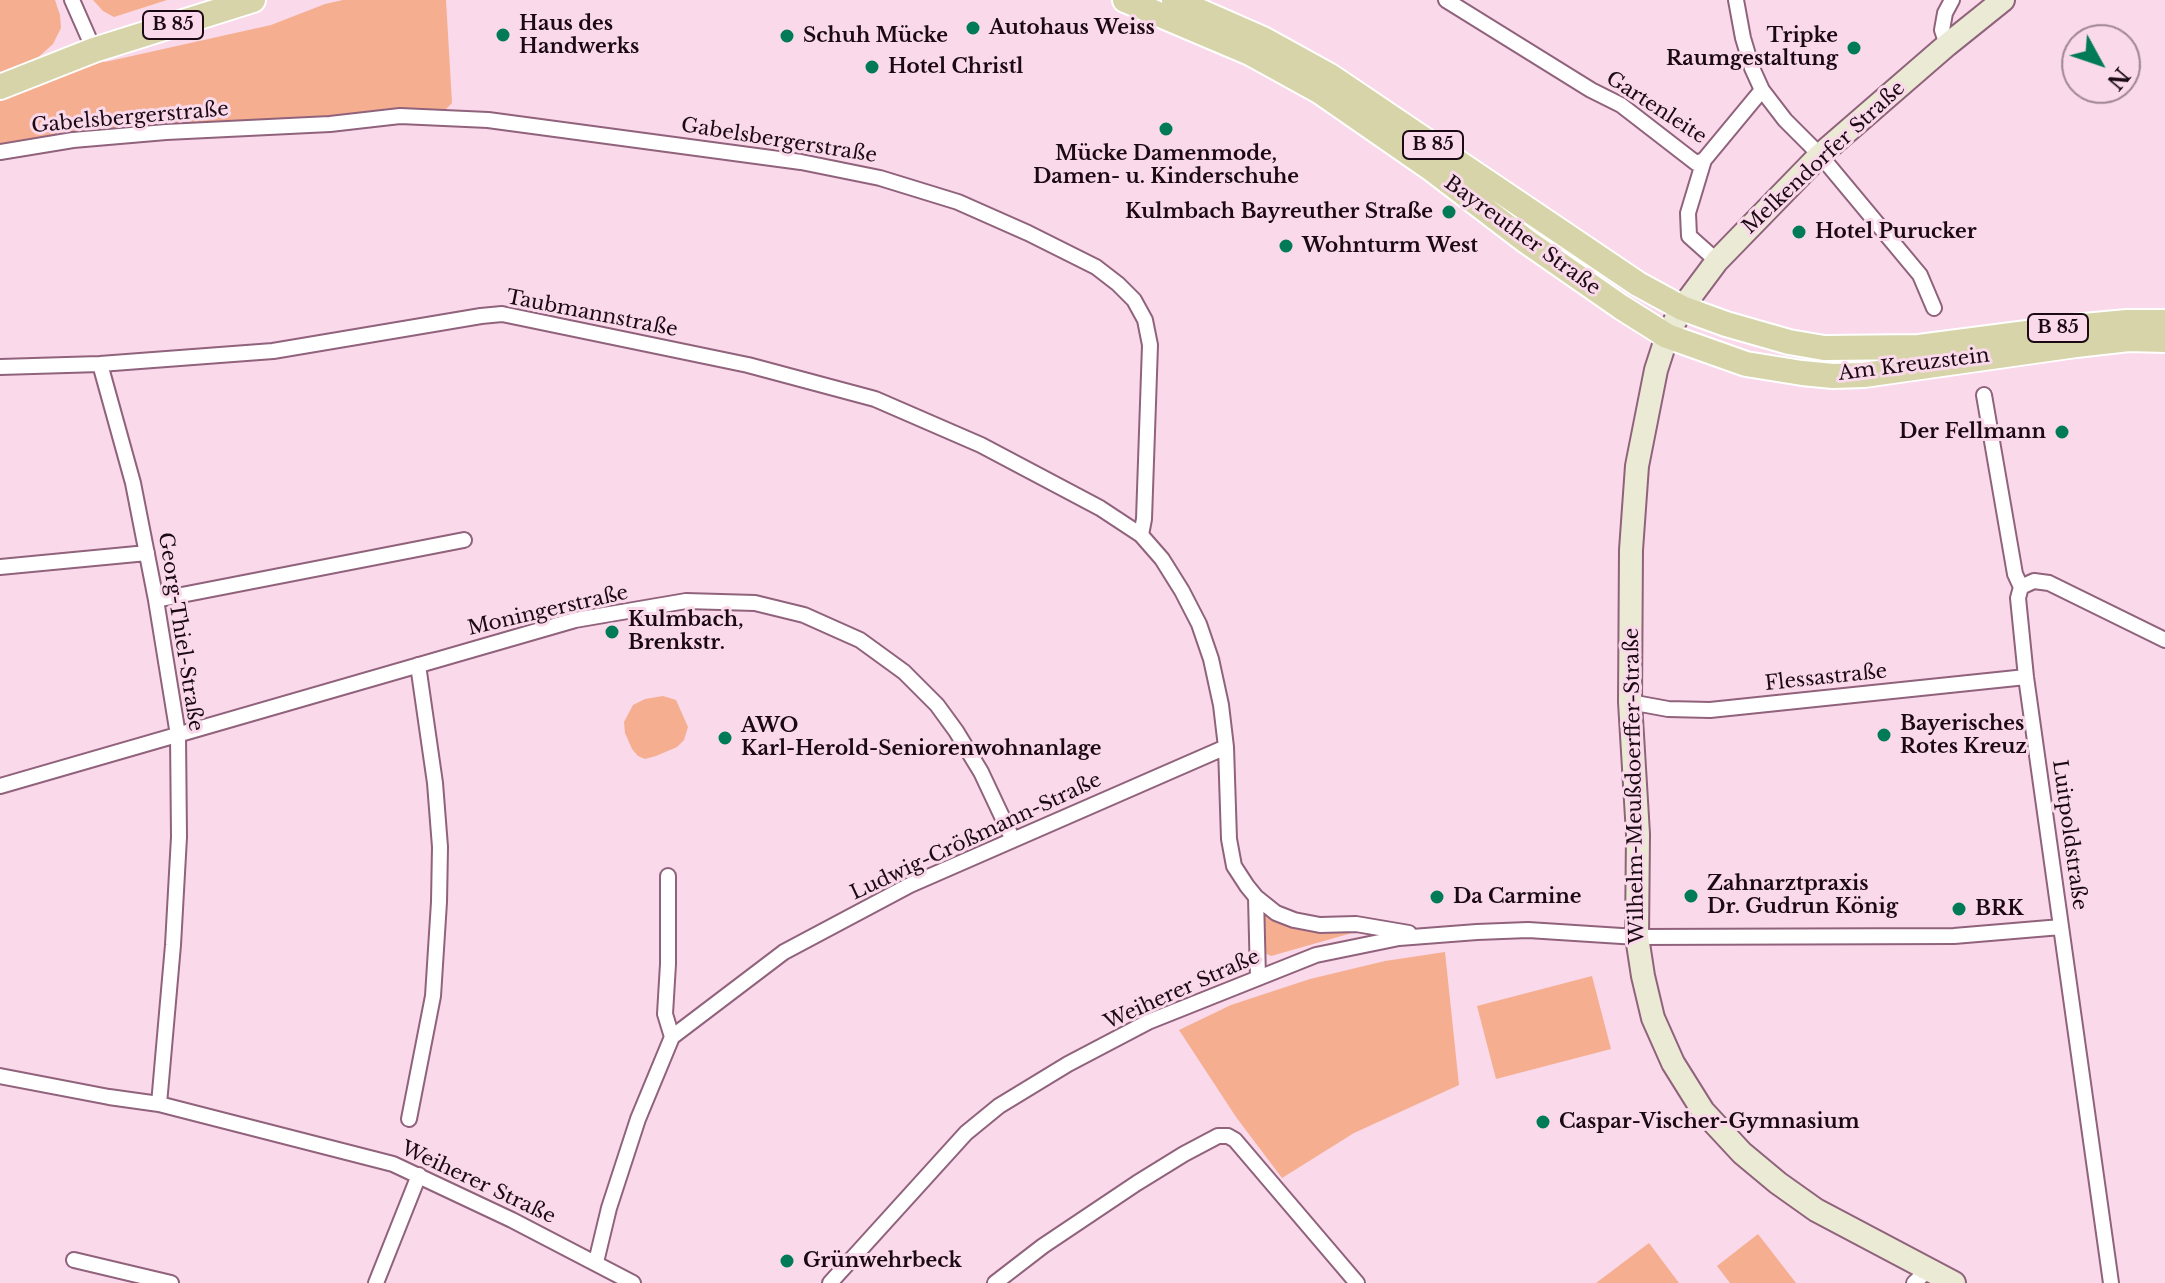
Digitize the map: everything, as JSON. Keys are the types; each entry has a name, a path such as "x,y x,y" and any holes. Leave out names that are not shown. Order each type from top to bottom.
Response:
{"main road":[{"name":"B 85","path":"0,87 94,50 253,0"},
{"name":"Bayreuther Straße","path":"1125,0 1250,53 1319,91 1433,170 1526,241 1667,336"},
{"name":"Bayreuther Straße","path":"1174,0 1263,39 1330,76 1638,284 1682,308"},
{"name":"Am Kreuzstein","path":"1682,308 1789,342 1824,348 1919,347 2073,327 2165,322"},
{"name":"Am Kreuzstein","path":"1667,336 1746,364 1833,376 1864,375 2129,339 2165,340"}],"street":[{"path":"72,0 94,50"},
{"name":"Gartenleite","path":"1446,0 1591,90 1621,105 1696,163 1704,160"},
{"path":"1736,0 1743,38 1762,90 1920,275 1934,308"},
{"path":"1947,45 1942,30 1945,13 1952,0"},
{"name":"Melkendorfer Straße","path":"1667,336 1682,308 1717,261 1755,220 1820,155 2003,0"},
{"path":"1704,160 1762,90"},
{"name":"Gabelsbergerstraße","path":"0,152 73,140 330,124 400,116 488,120 801,162 880,178 958,202 1096,267 1134,300 1145,320 1150,345 1141,535"},
{"name":"Gartenleite","path":"1704,160 1688,213 1689,236 1717,261"},
{"name":"Taubmannstraße","path":"0,367 100,364 273,351 502,314 748,365 875,399 981,445 1100,508 1141,535"},
{"name":"Wilhelm-Meußdoerffer-Straße","path":"1667,336 1656,370 1634,493 1630,702 1638,834 1637,937 1653,1018 1673,1063 1703,1111 1742,1153 1816,1210 1921,1276 1954,1283"},
{"name":"Georg-Thiel-Straße","path":"100,364 133,483 178,735 178,852 159,1104"},
{"name":"Luitpoldstraße","path":"1984,395 2015,574 2021,587 2018,598 2026,677 2111,1283"},
{"path":"1141,535 1162,559 1182,591 1199,624 1211,659 1226,747 1229,839 1234,866 1247,886 1276,913 1294,920 1320,925 1356,924 1425,936"},
{"path":"156,600 464,540"},
{"path":"0,567 147,553"},
{"path":"2021,587 2034,581 2049,583 2165,640"},
{"name":"Moningerstraße","path":"0,786 575,620 686,601 755,603 804,615 860,640 904,672 937,705 981,772 1013,840"},
{"path":"409,1119 433,996 440,875 434,777 418,665"},
{"name":"Flessastraße","path":"1630,702 1668,709 1710,710 2026,677"},
{"name":"Ludwig-Crößmann-Straße","path":"672,1037 784,952 910,885 1226,747"},
{"path":"596,1262 609,1208 638,1119 672,1037 665,1014 668,876"},
{"path":"1256,897 1258,978"},
{"name":"Weiherer Straße","path":"830,1283 966,1133 999,1106 1068,1064 1148,1022 1316,955 1399,938 1528,930 1637,937 1954,936 2061,927"},
{"name":"Weiherer Straße","path":"0,1076 159,1104 393,1164 633,1283"},
{"path":"995,1283 1043,1246 1137,1183 1218,1136 1235,1140 1357,1283"},
{"path":"376,1283 419,1175"},
{"path":"74,1260 171,1283"}],"shaded area":[{"path":"0,0 55,0 61,28 53,44 34,61 0,73"},
{"path":"93,0 167,0 114,17"},
{"path":"343,0 446,0 452,103 437,118 0,152 0,87 94,50 105,62 271,25"},
{"path":"663,696 676,700 688,727 684,740 677,747 645,759 632,749 624,722 633,705"},
{"path":"1263,914 1347,929 1352,933 1271,956 1265,953 1262,945"},
{"path":"1445,952 1459,1085 1354,1133 1282,1178 1236,1117 1179,1030 1231,1005 1310,979 1385,961"},
{"path":"1592,976 1611,1049 1496,1079 1477,1006"},
{"path":"1758,1234 1796,1283 1730,1283 1717,1266"},
{"path":"1649,1243 1679,1283 1596,1283"}],"place":[{"name":"Autohaus Weiss","path":"973,28"},
{"name":"Haus des Handwerks","path":"503,35"},
{"name":"Schuh Mücke","path":"787,36"},
{"name":"Tripke Raumgestaltung","path":"1854,48"},
{"name":"Hotel Christl","path":"872,67"},
{"name":"Mücke Damenmode, Damen- u. Kinderschuhe","path":"1166,129"},
{"name":"Kulmbach Bayreuther Straße","path":"1449,212"},
{"name":"Hotel Purucker","path":"1799,232"},
{"name":"Wohnturm West","path":"1286,246"},
{"name":"Der Fellmann","path":"2062,432"},
{"name":"Kulmbach, Brenkstr.","path":"612,632"},
{"name":"Bayerisches Rotes Kreuz","path":"1884,735"},
{"name":"AWO Karl-Herold-Seniorenwohnanlage","path":"725,738"},
{"name":"Zahnarztpraxis Dr. Gudrun König","path":"1691,896"},
{"name":"Da Carmine","path":"1437,897"},
{"name":"BRK","path":"1959,909"},
{"name":"Caspar-Vischer-Gymnasium","path":"1543,1122"},
{"name":"Grünwehrbeck","path":"787,1261"}]}
